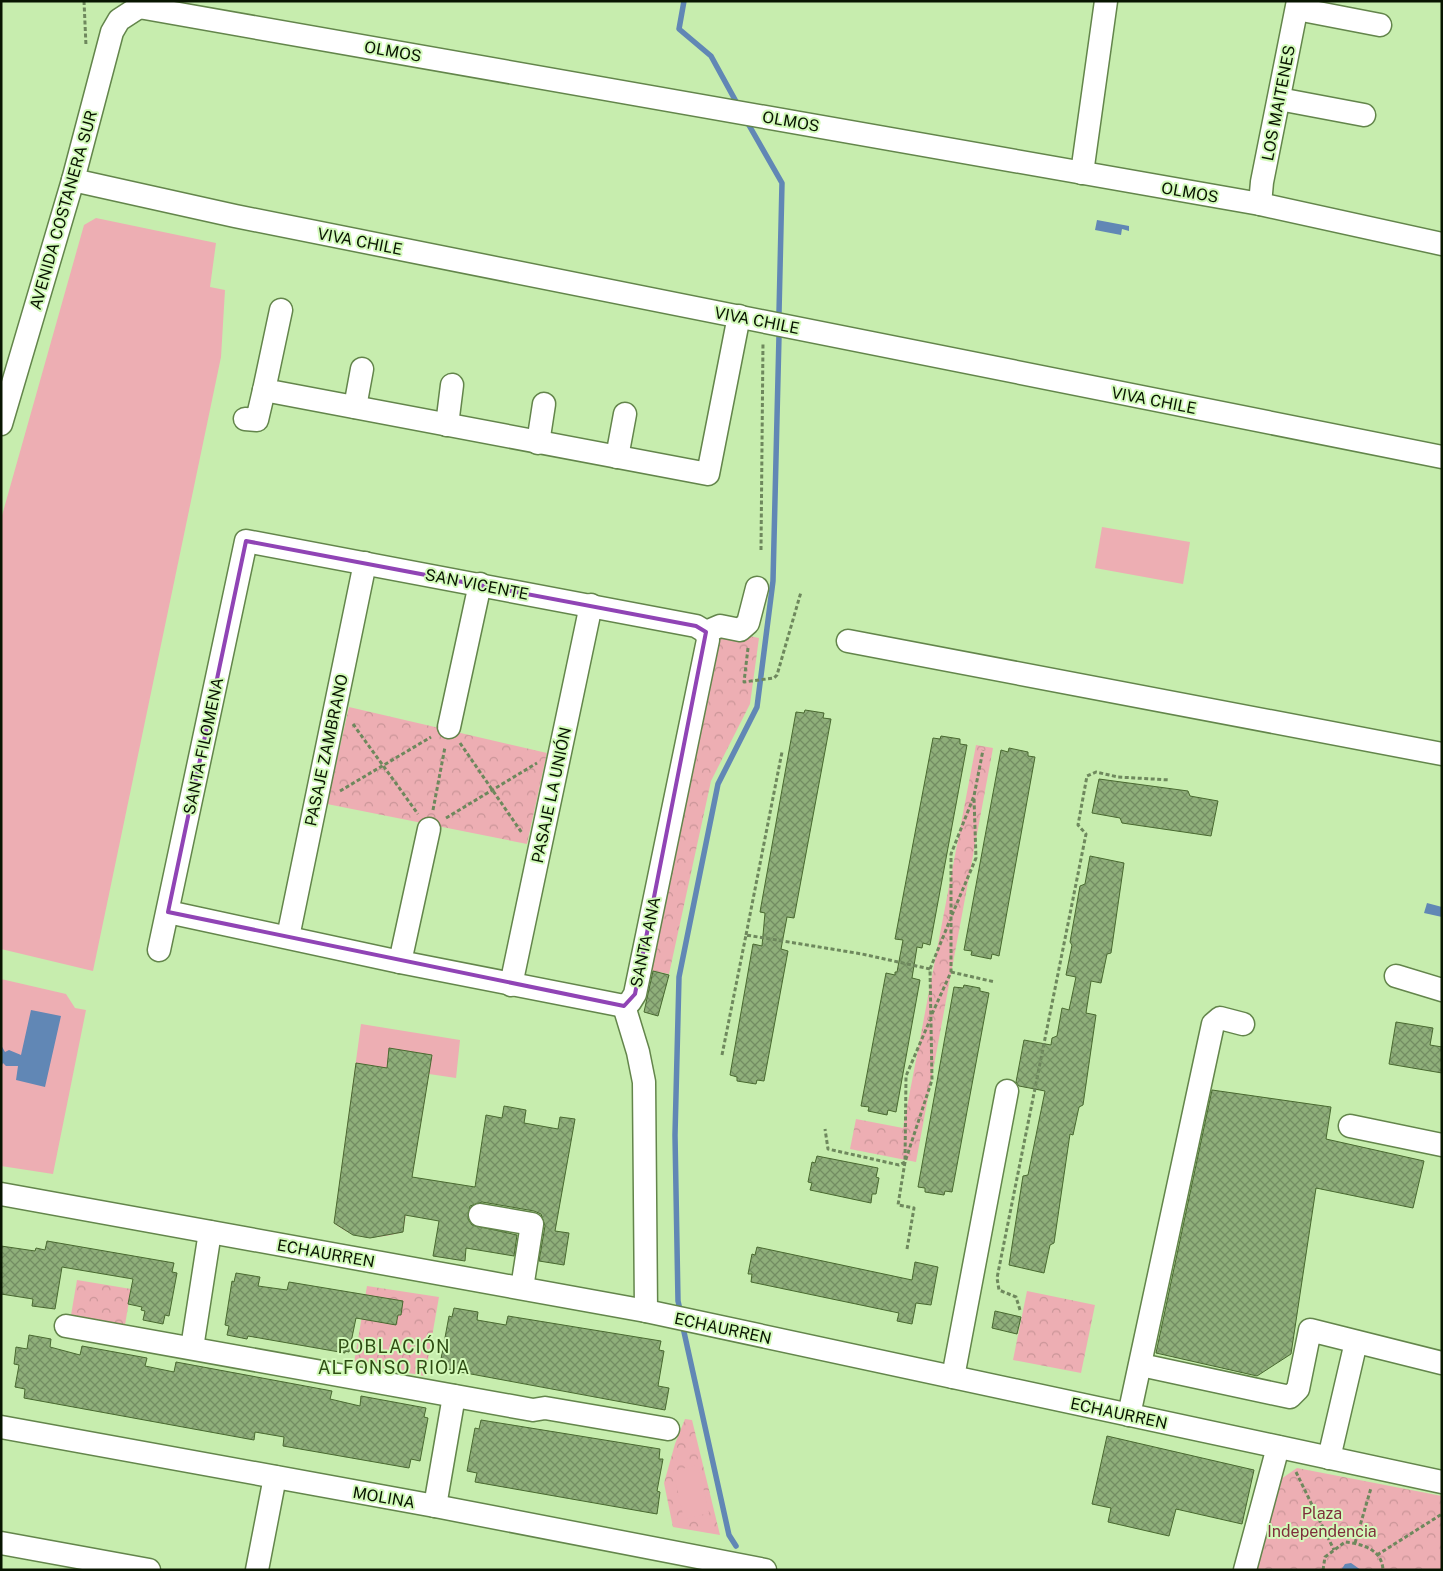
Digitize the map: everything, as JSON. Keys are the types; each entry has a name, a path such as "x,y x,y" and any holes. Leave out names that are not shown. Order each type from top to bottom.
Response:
{"street":[{"path":"1082,173 1106,1"},
{"path":"1297,5 1380,25"},
{"name":"LOS MAITENES","path":"1260,204 1262,182 1297,5"},
{"name":"OLMOS","path":"139,7 1260,204 1442,244"},
{"name":"AVENIDA COSTANERA SUR","path":"1,424 73,180 112,32 119,20 139,7"},
{"path":"1278,100 1364,115"},
{"name":"VIVA CHILE","path":"73,180 245,218 1442,457"},
{"path":"244,418 257,420 281,310"},
{"path":"264,390 708,474 739,316"},
{"path":"356,408 362,369"},
{"path":"447,425 452,386"},
{"path":"538,443 544,404"},
{"path":"617,458 625,414"},
{"name":"SAN VICENTE","path":"246,541 591,605 696,626 706,632"},
{"name":"SANTA FILOMENA","path":"160,950 246,541"},
{"name":"PASAJE ZAMBRANO","path":"288,937 364,563"},
{"path":"449,727 480,584"},
{"path":"706,632 720,626 740,630 744,627 748,623 757,588"},
{"name":"PASAJE LA UNIÓN","path":"511,985 591,605"},
{"name":"SANTA ANA","path":"646,1311 644,1082 639,1057 624,1006 630,1002 635,994 708,640 706,632"},
{"path":"848,641 1442,754"},
{"path":"400,962 429,829"},
{"path":"168,912 511,985 624,1006"},
{"path":"1396,976 1442,990"},
{"path":"1129,1415 1214,1024 1220,1018 1243,1024"},
{"path":"953,1377 1007,1091"},
{"path":"1350,1126 1442,1144"},
{"name":"ECHAURREN","path":"1,1194 672,1316 1442,1482"},
{"path":"480,1215 532,1224 522,1288"},
{"path":"192,1348 210,1232"},
{"path":"66,1326 532,1410 545,1408 668,1429"},
{"path":"1141,1365 1290,1397 1298,1389 1310,1330 1442,1363"},
{"path":"1329,1458 1356,1342"},
{"path":"435,1506 454,1396"},
{"name":"MOLINA","path":"1,1427 435,1506 765,1570"},
{"path":"1245,1570 1278,1447"},
{"path":"258,1570 275,1478"},
{"path":"1,1543 149,1570"}],"path":[{"path":"761,550 763,321"},
{"path":"744,627 750,634 743,680 750,682 769,680 777,675 801,592"},
{"path":"336,702 384,765 429,829"},
{"path":"315,805 449,727"},
{"path":"449,727 538,856"},
{"path":"429,829 449,727"},
{"path":"429,829 560,749"},
{"path":"907,1249 914,1208 898,1205 905,1162 906,1076 950,972 951,854 974,796 983,750"},
{"path":"722,1055 782,752"},
{"path":"1020,1310 1016,1297 999,1290 997,1278 1086,834 1078,825 1087,776 1096,772 1118,777 1170,780"},
{"path":"825,1130 828,1149 899,1165 905,1162 932,1080 930,969 976,858 974,796"},
{"path":"746,934 862,954 930,969"},
{"path":"950,972 995,982"},
{"path":"1278,1447 1296,1471 1334,1550"},
{"path":"1355,1543 1375,1468"},
{"path":"1377,1555 1442,1514"},
{"path":"1323,1570 1325,1557 1345,1542 1370,1547 1377,1555 1383,1570"}],"highlighted area":[{"path":"246,541 696,626 706,632 635,994 624,1006 168,912"}],"green space":[{"path":"96,218 216,243 210,287 225,290 221,357 93,971 1,949 1,519 84,225"},
{"path":"1102,527 1190,542 1183,584 1095,568"},
{"path":"730,632 759,638 750,704 711,781 669,974 649,970 717,639"},
{"path":"349,707 547,753 527,844 327,804"},
{"path":"976,745 993,748 916,1162 850,1149 856,1119 903,1128"},
{"path":"1,979 66,994 75,1008 86,1010 53,1174 1,1166"},
{"path":"361,1024 460,1040 456,1078 429,1074 403,1232 375,1237 358,1236 334,1223"},
{"path":"77,1280 131,1289 124,1331 70,1321"},
{"path":"367,1286 439,1297 425,1376 354,1363"},
{"path":"1027,1291 1095,1305 1081,1373 1013,1360"},
{"path":"685,1419 692,1420 720,1535 673,1527 664,1483 675,1444"},
{"path":"698,1465 709,1513 684,1519 673,1471"},
{"name":"Plaza Independencia","path":"1297,1468 1442,1496 1442,1570 1254,1570 1281,1479"}],"water":[{"path":"1097,220 1129,226 1129,231 1122,229 1121,235 1095,230"},
{"path":"1427,903 1442,907 1442,917 1424,913"},
{"path":"31,1010 61,1016 45,1087 16,1080 18,1066 6,1066 3,1063 1,1067 1,1045 5,1052 9,1050 21,1055"},
{"path":"1351,1563 1361,1570 1341,1570 1345,1564"}],"building":[{"path":"805,710 824,713 823,718 831,719 794,918 787,917 781,949 788,951 764,1081 757,1080 756,1084 737,1081 737,1077 730,1075 753,944 762,946 765,913 760,912 796,712 804,713"},
{"path":"941,736 960,739 960,744 967,745 930,945 923,943 922,948 917,947 912,978 920,980 896,1112 888,1110 887,1115 868,1111 869,1107 861,1106 886,973 895,975 895,972 897,972 903,940 895,939 933,738 940,739"},
{"path":"1009,748 1028,752 1028,756 1035,757 999,956 992,954 991,959 971,955 972,951 964,950 1001,750 1008,752"},
{"path":"1099,779 1188,791 1190,796 1218,801 1211,836 1122,823 1120,818 1092,813"},
{"path":"1090,856 1124,863 1111,953 1107,954 1101,983 1091,981 1086,1013 1096,1015 1083,1105 1079,1107 1073,1135 1070,1134 1054,1243 1050,1245 1044,1273 1009,1265 1023,1176 1028,1175 1045,1091 1019,1086 1016,1082 1024,1040 1051,1045 1052,1038 1057,1036 1062,1008 1069,1010 1076,977 1066,975 1072,945 1070,942 1080,886 1085,884"},
{"path":"653,971 669,975 658,1016 644,1012"},
{"path":"964,985 980,988 980,991 989,993 952,1192 945,1191 944,1195 925,1192 925,1188 918,1187 954,987 963,988"},
{"path":"1396,1022 1433,1028 1430,1045 1442,1047 1442,1073 1389,1064"},
{"path":"389,1048 432,1055 412,1177 475,1187 486,1115 502,1118 504,1106 526,1110 524,1123 558,1129 560,1117 575,1119 555,1231 569,1233 564,1265 539,1261 545,1226 541,1214 534,1211 482,1202 470,1206 468,1219 472,1225 517,1235 514,1256 466,1248 465,1261 433,1256 439,1221 405,1215 403,1232 370,1238 353,1235 334,1223 356,1063 387,1068"},
{"path":"1212,1090 1331,1107 1326,1139 1424,1161 1413,1208 1316,1188 1291,1354 1257,1376 1156,1353"},
{"path":"817,1156 878,1168 876,1177 879,1178 876,1194 872,1194 871,1203 810,1190 812,1183 808,1182 812,1162 815,1163"},
{"path":"47,1241 174,1263 172,1272 177,1273 169,1316 165,1315 163,1324 143,1320 145,1311 141,1310 142,1307 128,1304 133,1279 62,1267 55,1309 32,1306 33,1299 1,1294 1,1246 35,1251 36,1248 45,1250"},
{"path":"757,1247 912,1280 915,1262 938,1267 931,1305 916,1303 912,1324 897,1321 899,1313 751,1282 752,1274 748,1274 752,1254 755,1255"},
{"path":"236,1273 260,1277 258,1286 287,1290 289,1282 403,1301 401,1315 398,1315 396,1325 356,1318 349,1352 345,1351 345,1353 248,1336 247,1339 227,1335 229,1326 225,1325 232,1281 234,1282"},
{"path":"454,1308 478,1312 477,1320 506,1325 508,1316 661,1341 659,1350 664,1351 658,1386 669,1388 665,1410 444,1369 445,1360 441,1359 449,1316 452,1317"},
{"path":"995,1311 1021,1317 1017,1334 992,1328"},
{"path":"29,1335 51,1339 50,1347 80,1355 82,1346 147,1358 145,1366 174,1372 176,1362 332,1391 330,1399 360,1406 361,1396 426,1408 424,1417 428,1418 420,1461 411,1459 409,1468 283,1446 284,1437 255,1432 254,1440 24,1398 25,1389 15,1387 19,1365 14,1364 16,1347 27,1349"},
{"path":"481,1420 660,1449 659,1459 663,1459 657,1491 660,1492 657,1514 475,1482 477,1473 467,1471 475,1428 479,1429"},
{"path":"1107,1436 1254,1470 1242,1524 1176,1509 1169,1536 1108,1522 1111,1508 1092,1504"}],"waterway":[{"path":"684,1 679,29 711,56 739,107"},
{"path":"746,120 782,183 779,313"},
{"path":"681,1314 678,1301 675,1135 679,977 718,784 757,707 773,581 779,336"},
{"path":"682,1323 729,1535 736,1546"}],"district":[{"name":"POBLACIÓN ALFONSO RIOJA","path":"394,1357"}]}
